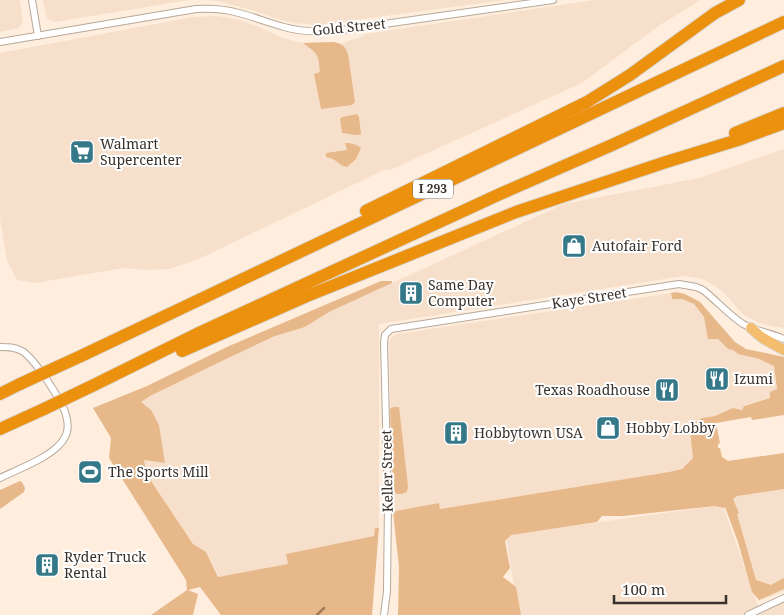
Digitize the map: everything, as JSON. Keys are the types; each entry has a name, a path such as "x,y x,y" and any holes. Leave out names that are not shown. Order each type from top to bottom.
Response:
{"highway":[{"path":"256,272 331,228 587,102 630,75 715,13 739,0"},
{"name":"I 293","path":"0,394 784,22"},
{"name":"I 293","path":"0,429 201,332 784,66"},
{"path":"666,162 784,112"},
{"path":"116,374 169,356 307,296 516,212 741,139 784,123"}],"main road":[{"path":"751,328 767,342 784,350"}],"street":[{"path":"32,0 38,36"},
{"name":"Gold Street","path":"0,42 169,13 207,9 238,12 284,27 318,32 553,0"},
{"name":"Kaye Street","path":"391,329 679,284 696,286 751,328 784,339"},
{"name":"Keller Street","path":"384,615 387,592 388,502 384,343 385,335 391,329"},
{"name":"Kaye Street","path":"773,334 784,334"},
{"path":"0,347 20,350 34,363 46,378 65,411 68,424 61,444 50,453 0,478"},
{"path":"748,615 784,598"}],"shaded area":[{"path":"0,0 20,0 23,22 19,28 0,32"},
{"path":"43,0 190,0 55,22 49,20 46,16"},
{"path":"198,0 506,0 318,25 294,23 217,1"},
{"path":"594,0 701,0 660,25 582,83 390,170 384,170 201,258 170,269 145,270 125,268 36,283 17,280 7,261 0,219 0,53 192,17 218,16 237,19 286,39 303,43 333,42 339,44 365,34"},
{"path":"333,42 343,45 348,54 355,102 352,105 321,109 314,74 320,72 318,58 315,52 303,43"},
{"path":"357,114 361,134 342,133 340,119"},
{"path":"345,143 361,148 356,159 347,167 326,157 326,153 347,150"},
{"path":"784,149 784,328 757,322 744,315 722,291 703,279 684,276 379,324 379,528 375,528 375,536 286,554 289,564 219,577 206,552 193,544 147,475 144,460 165,463 159,425 141,402 150,396 275,336 305,327 329,312 564,204 699,178"},
{"path":"381,281 392,281 392,283 329,312 305,327 275,336 141,402 151,410 159,425 165,463 144,460 147,475 193,544 206,552 218,577 288,564 286,554 374,536 375,528 379,528 372,615 221,615 200,587 188,590 198,594 193,615 151,615 187,590 186,580 109,458 111,438 93,408 147,386 229,346"},
{"path":"671,293 672,299 682,299 694,304 718,339 728,349 774,366 777,389 770,398 744,405 743,410 733,408 715,416 702,418 691,425 693,459 682,469 440,509 439,504 393,512 389,342 392,337 397,334"},
{"path":"671,293 685,294 700,302 735,342 746,349 784,357 784,415 752,420 751,417 716,423 720,443 718,448 720,448 722,457 728,461 784,453 784,489 737,496 733,499 739,513 737,514 756,580 771,585 784,578 784,589 759,600 752,592 738,542 725,507 715,506 623,516 602,516 597,522 511,535 505,541 510,568 503,577 516,587 521,615 398,615 399,567 393,512 439,503 440,509 682,469 693,458 691,425 702,418 715,416 733,408 742,410 744,406 770,398 770,392 777,389 774,366 759,359 738,354 728,349 718,339 708,339 704,317 694,304 682,299 672,299"},
{"path":"399,407 408,486 407,492 401,494 393,491 390,409"},
{"path":"20,481 25,488 24,492 0,509 0,490"},
{"path":"784,488 784,591 759,601 725,504 729,497"},
{"path":"715,506 724,508 758,606 784,597 784,615 518,615 506,535"}],"waterway":[{"path":"317,615 324,608"}],"place":[{"name":"Walmart Supercenter","path":"82,152"},
{"name":"Autofair Ford","path":"574,246"},
{"name":"Same Day Computer","path":"411,293"},
{"name":"Izumi","path":"717,379"},
{"name":"Texas Roadhouse","path":"667,390"},
{"name":"Hobby Lobby","path":"608,428"},
{"name":"Hobbytown USA","path":"456,433"},
{"name":"The Sports Mill","path":"90,472"},
{"name":"Ryder Truck Rental","path":"47,565"}]}
